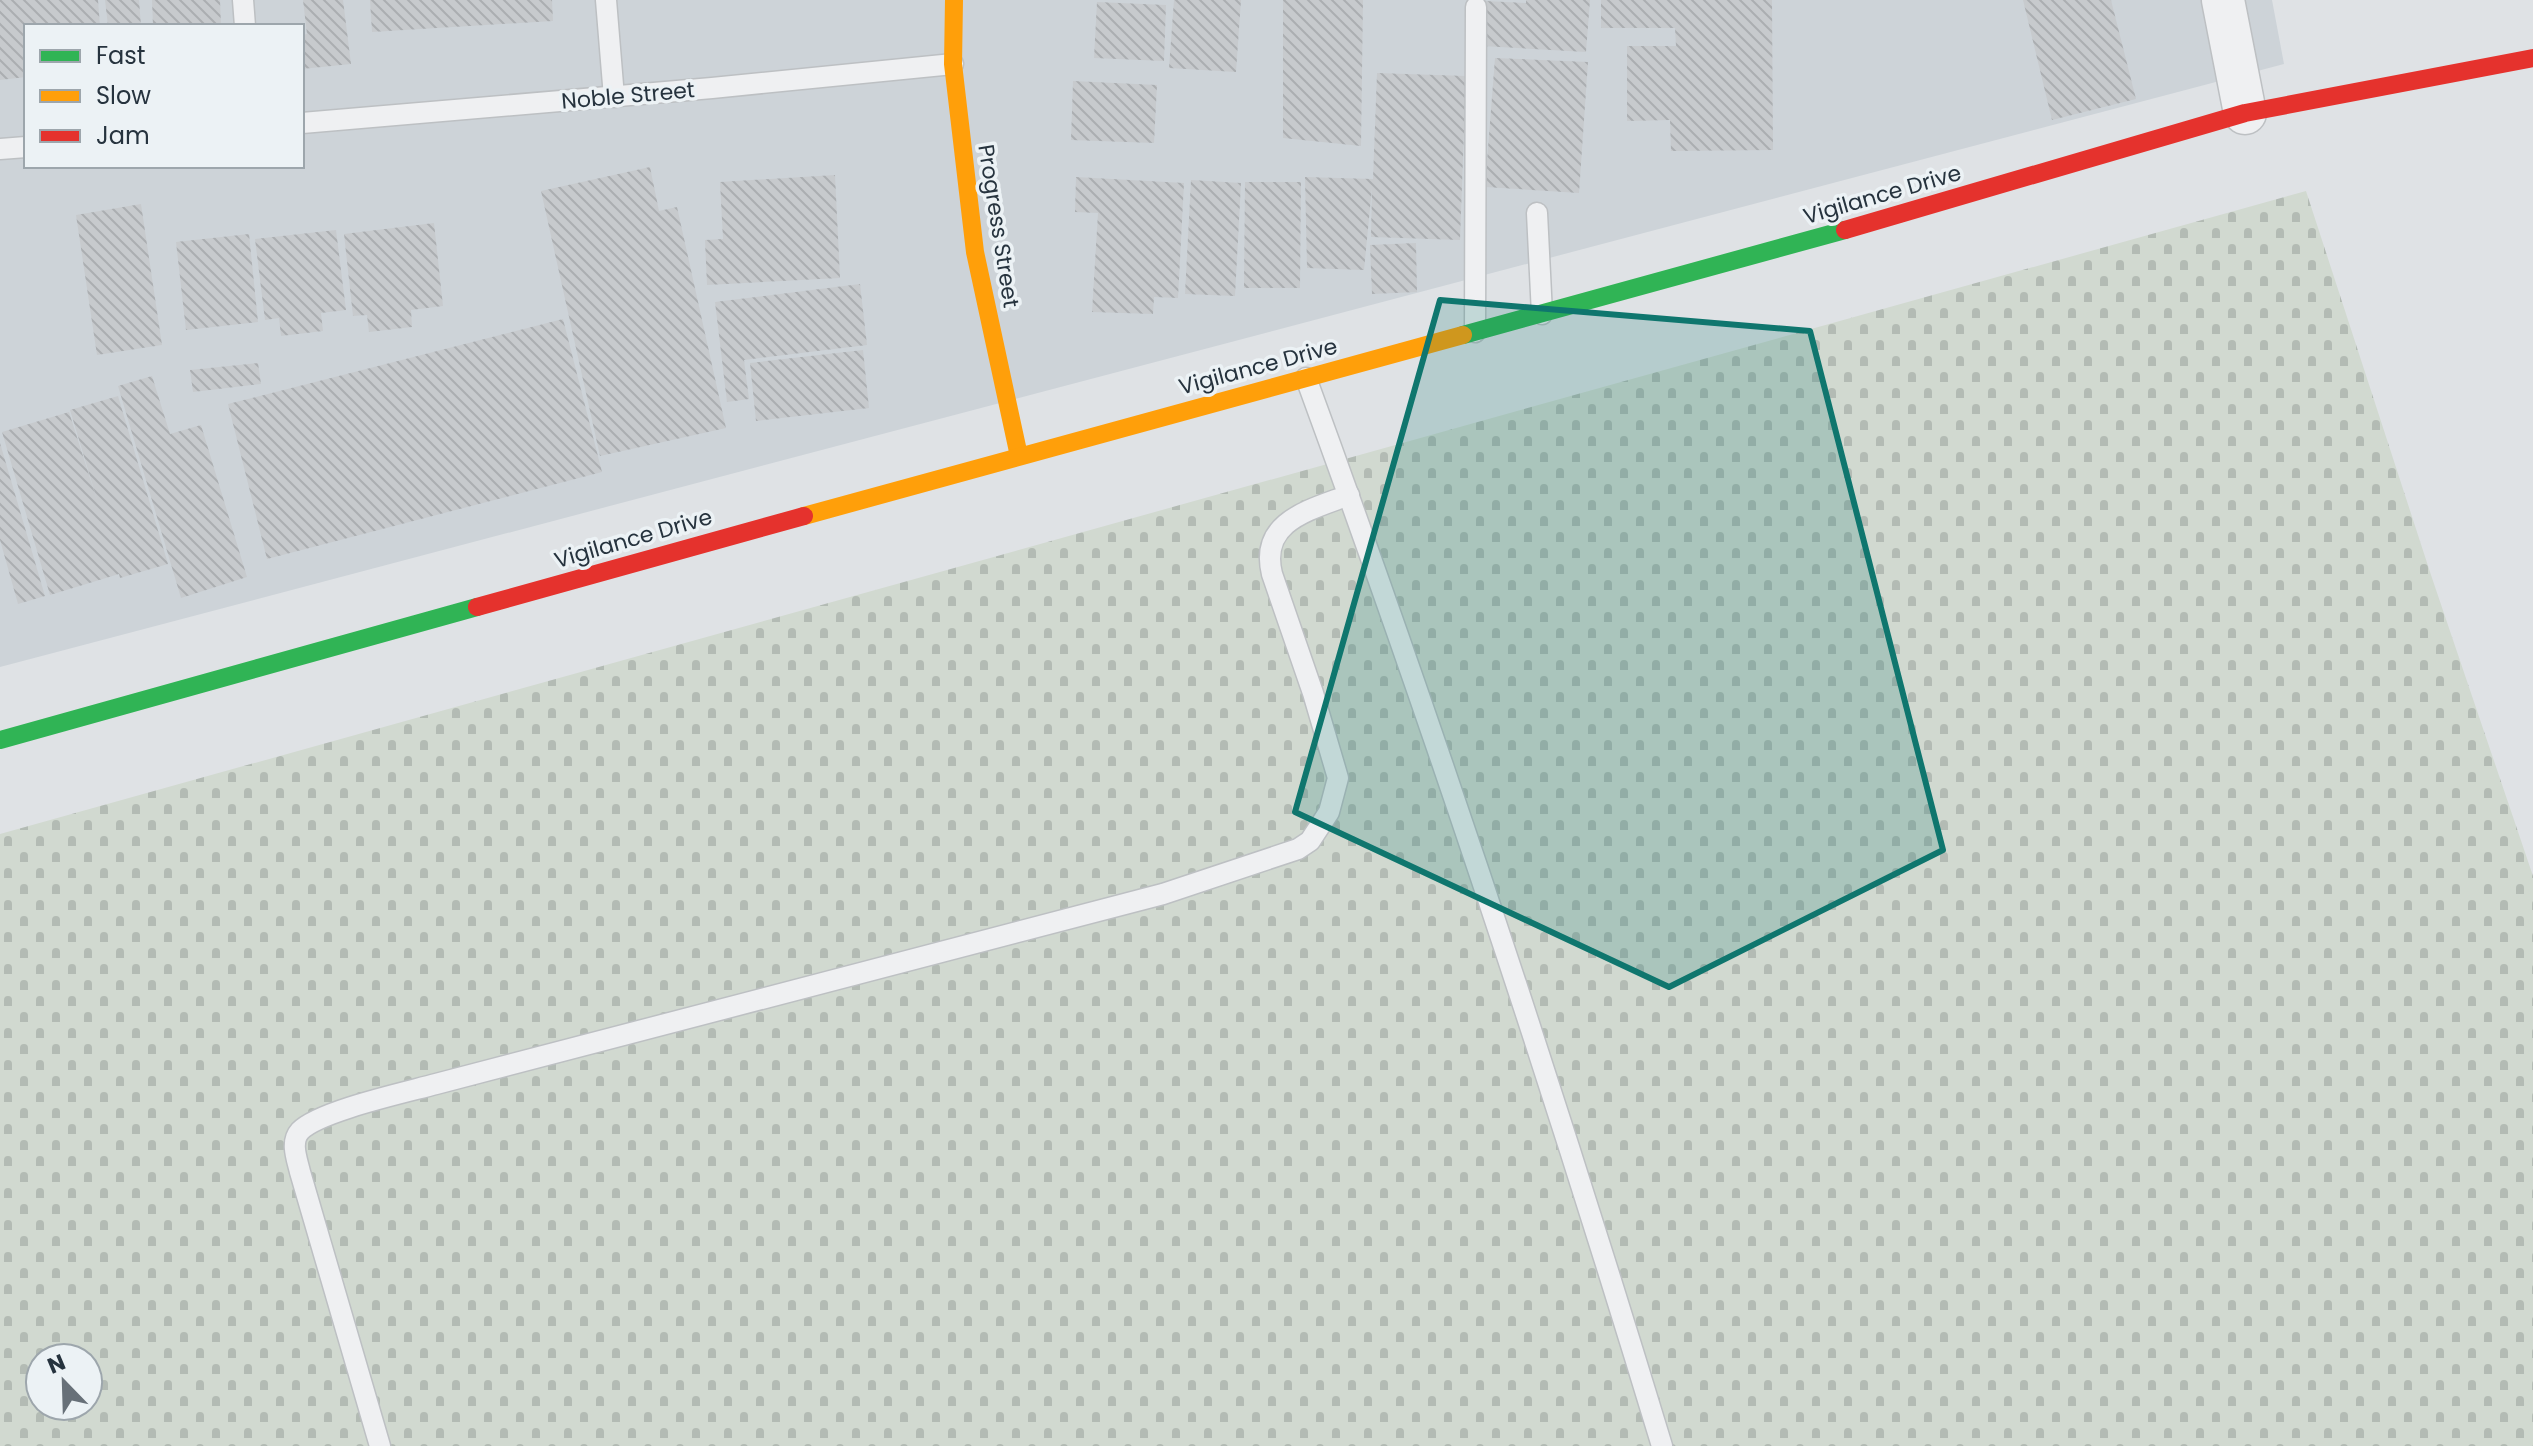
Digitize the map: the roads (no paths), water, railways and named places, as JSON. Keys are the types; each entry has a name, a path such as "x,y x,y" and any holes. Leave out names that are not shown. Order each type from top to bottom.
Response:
{"street":[{"name":"Progress Street","path":"954,0 953,64 975,252 1019,456"},
{"path":"2223,0 2245,113"},
{"name":"Vigilance Drive","path":"0,740 1019,456 1751,257 2245,113 2533,58"}],"lane":[{"path":"243,0 245,24"},
{"path":"606,0 614,97"},
{"path":"1475,332 1476,7"},
{"name":"Noble Street","path":"304,123 953,64"},
{"path":"0,149 24,147"},
{"path":"1537,213 1542,314"},
{"path":"1306,378 1387,597 1484,886 1662,1446"},
{"path":"380,1446 300,1172 295,1140 300,1131 335,1113 436,1084 1163,894 1298,849 1310,841 1329,812 1338,778 1267,557 1269,544 1285,524 1304,512 1349,495"}]}
